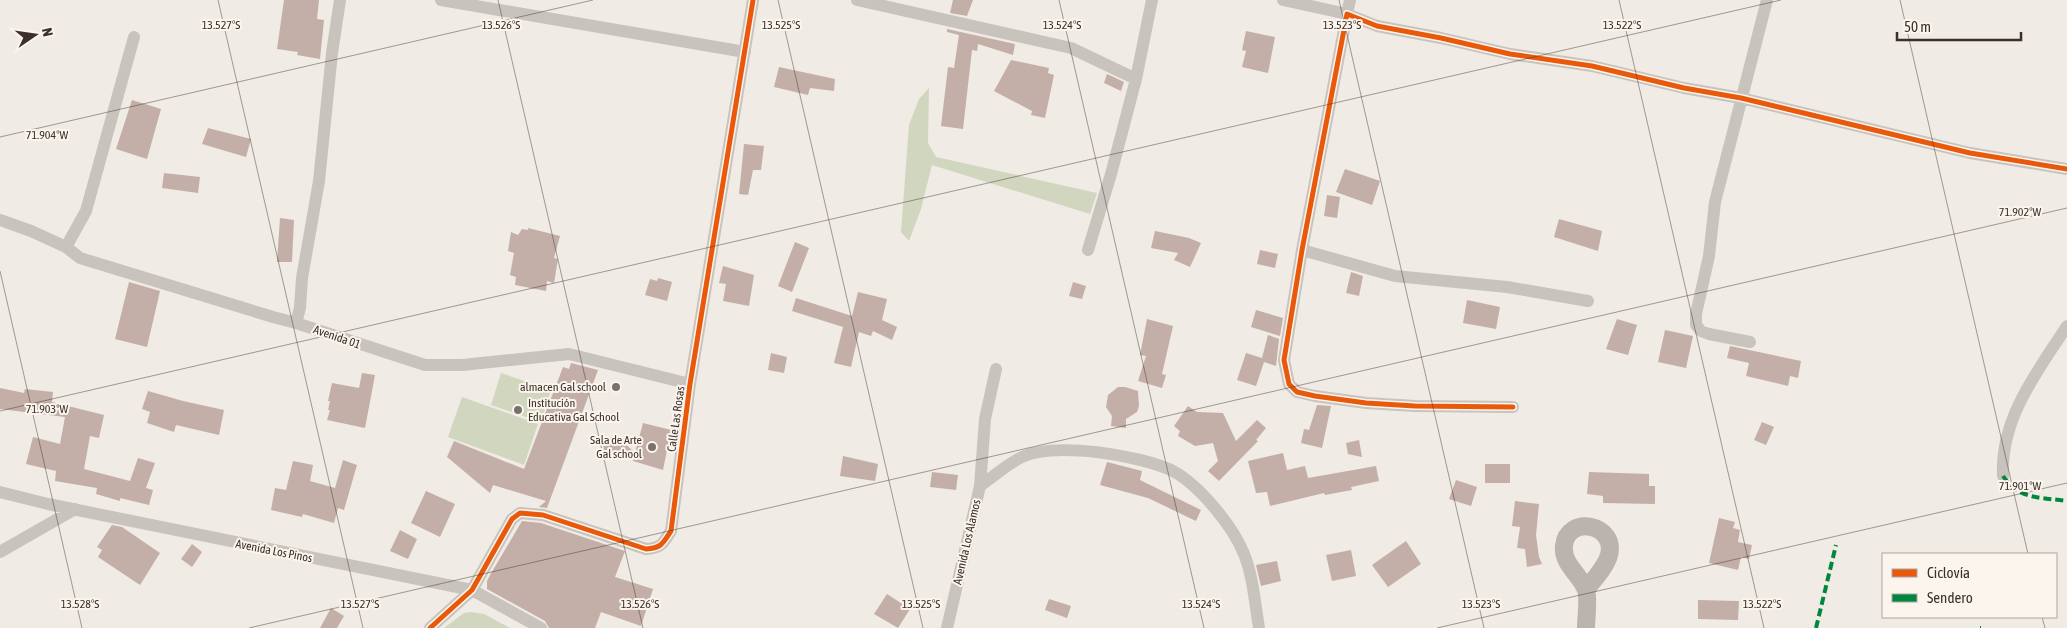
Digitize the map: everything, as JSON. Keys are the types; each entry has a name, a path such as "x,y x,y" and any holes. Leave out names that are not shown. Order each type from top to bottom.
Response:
{"street":[{"path":"296,323 300,308 302,278 319,181 332,53 340,0"},
{"path":"441,0 745,52"},
{"name":"Calle Las Rosas","path":"430,628 472,590 512,518 520,512 543,516 646,549 656,548 662,544 671,531 690,384 754,0"},
{"path":"857,0 1071,48 1136,79"},
{"path":"1088,250 1111,174 1136,79 1152,0"},
{"path":"1283,0 1348,14 1377,26 1510,54 1592,66 1684,88 1741,98 1817,118 1970,153 2067,169"},
{"path":"1350,0 1302,250 1284,360 1289,384 1297,392 1366,403 1415,406 1513,407"},
{"path":"1750,342 1709,334 1702,331 1696,325 1698,301 1709,256 1715,202 1767,0"},
{"path":"66,247 86,212 134,37"},
{"name":"Avenida 01","path":"0,220 66,247 80,258 114,270 273,318 296,323 425,365 462,365 570,354 690,384"},
{"path":"1302,250 1395,276 1507,287 1588,301"},
{"path":"2003,476 2002,457 2004,444 2026,387 2067,326"},
{"path":"980,486 985,419 996,369"},
{"name":"Avenida Los Alamos","path":"948,628 980,486 1021,457 1051,451 1092,450 1139,461 1173,472 1202,493 1229,526 1244,554 1259,628"},
{"name":"Avenida Los Pinos","path":"0,492 472,590 541,628"},
{"path":"0,552 75,509"},
{"path":"1586,590 1586,628"}],"green space":[{"path":"929,88 928,143 936,157 1097,193 1090,214 932,165 921,209 909,241 901,232 909,125 919,99"},
{"path":"501,373 551,390 541,422 491,405"},
{"path":"462,397 538,424 524,465 448,437"},
{"path":"464,613 484,614 510,628 444,628"}],"building":[{"path":"284,0 319,0 317,19 324,20 320,59 297,55 298,52 277,49"},
{"path":"953,0 973,0 967,16 950,13"},
{"path":"947,29 1015,44 1013,55 978,44 977,51 972,50 963,129 941,126 948,67 954,68 959,35 947,32"},
{"path":"1246,31 1275,37 1268,73 1242,67 1246,51 1242,50"},
{"path":"1011,60 1049,68 1048,73 1054,75 1045,118 1031,115 1032,111 994,91"},
{"path":"779,67 835,79 834,91 810,88 808,95 774,87"},
{"path":"1107,74 1124,82 1121,91 1104,83"},
{"path":"132,100 161,109 147,159 116,149"},
{"path":"208,128 251,139 246,157 202,144"},
{"path":"744,144 764,146 761,170 753,170 748,195 739,194"},
{"path":"1345,169 1380,181 1372,205 1336,192"},
{"path":"164,173 200,177 198,193 162,188"},
{"path":"1327,195 1340,197 1337,218 1324,216"},
{"path":"280,218 294,220 292,262 277,262"},
{"path":"1559,219 1602,231 1598,251 1554,237"},
{"path":"528,228 560,236 554,258 558,259 554,283 547,281 546,291 515,285 516,277 510,275 514,253 508,251 511,232 518,235 522,229 528,230"},
{"path":"1155,231 1189,238 1201,243 1190,267 1174,260 1178,253 1151,248"},
{"path":"795,242 809,248 792,292 778,286"},
{"path":"1260,250 1278,254 1275,268 1257,264"},
{"path":"723,266 754,275 749,306 723,301 726,284 719,283"},
{"path":"1351,272 1363,276 1359,296 1346,293"},
{"path":"658,278 672,282 667,301 645,295 650,279 657,281"},
{"path":"129,282 160,291 147,347 115,339"},
{"path":"1073,282 1086,286 1082,299 1069,296"},
{"path":"858,292 887,299 882,320 897,327 892,340 873,331 871,336 859,332 851,367 834,363 843,327 792,311 796,298 852,316"},
{"path":"1467,300 1500,307 1496,329 1463,323"},
{"path":"1256,310 1283,318 1280,336 1251,327"},
{"path":"1147,319 1173,326 1162,374 1166,375 1162,388 1138,381 1146,356 1140,355"},
{"path":"1617,319 1637,325 1628,355 1606,349"},
{"path":"1665,330 1693,336 1686,368 1658,362"},
{"path":"1268,335 1279,339 1276,366 1264,362 1256,386 1237,380 1246,353 1262,358"},
{"path":"1730,346 1801,361 1798,378 1790,376 1788,386 1746,376 1749,363 1727,358"},
{"path":"771,353 787,357 784,373 768,370"},
{"path":"571,363 598,370 547,508 539,507 546,501 493,485 490,493 447,457 454,441 524,469 563,367 569,369"},
{"path":"362,373 375,375 365,428 327,420 330,410 328,410 330,401 328,401 332,383 359,388"},
{"path":"1118,387 1138,391 1139,406 1137,412 1126,419 1126,428 1111,426 1112,416 1106,407 1108,395"},
{"path":"0,388 24,393 25,389 53,392 52,402 104,415 99,438 90,436 84,469 130,481 138,458 155,463 146,488 153,490 149,505 120,498 120,501 96,494 97,488 55,481 56,471 26,464 33,437 60,444 65,417 0,409"},
{"path":"148,391 224,410 219,435 176,425 174,432 147,423 150,412 142,409"},
{"path":"1317,405 1331,406 1322,448 1301,443 1304,429 1309,430"},
{"path":"1188,406 1197,412 1223,413 1236,441 1257,420 1266,428 1256,440 1258,441 1219,481 1208,471 1218,461 1213,443 1195,446 1178,436 1180,431 1174,426"},
{"path":"1762,422 1774,427 1766,445 1754,440"},
{"name":"Sala de Arte Gal school","path":"643,423 671,430 663,470 633,461 634,457 612,457 604,450 603,444 605,440 614,436 618,437 635,453"},
{"path":"1359,440 1362,457 1348,454 1346,443"},
{"path":"1283,453 1287,470 1305,466 1308,478 1376,466 1379,481 1351,487 1352,490 1325,495 1324,493 1270,506 1267,492 1256,493 1248,461"},
{"path":"843,456 878,464 875,481 840,476"},
{"path":"343,460 357,465 344,510 338,508 334,523 303,514 302,517 271,510 275,488 286,490 293,461 313,465 310,481 335,488"},
{"path":"1107,462 1142,471 1140,480 1201,510 1196,521 1148,498 1100,485"},
{"path":"1485,464 1510,464 1510,483 1485,483"},
{"path":"932,472 958,475 956,490 930,487"},
{"path":"1589,472 1649,474 1649,486 1655,486 1655,504 1603,503 1603,496 1587,494"},
{"path":"1456,480 1477,487 1471,506 1449,499"},
{"path":"426,491 455,504 440,537 411,523"},
{"path":"1515,501 1539,504 1536,535 1539,557 1542,564 1527,567 1525,549 1517,548 1520,527 1512,526"},
{"path":"1719,518 1735,522 1733,528 1740,530 1738,542 1752,545 1749,559 1741,557 1738,570 1709,563"},
{"path":"522,521 541,523 625,551 615,577 653,589 641,626 601,612 595,628 549,628 545,621 487,589 487,581 490,575"},
{"path":"112,525 122,527 160,553 140,585 98,557 102,550 97,547"},
{"path":"400,530 417,539 408,559 390,551"},
{"path":"1406,541 1421,564 1388,587 1372,565"},
{"path":"192,544 202,552 192,567 181,559"},
{"path":"1351,550 1356,576 1332,581 1326,555"},
{"path":"1277,561 1281,581 1261,586 1256,565"},
{"path":"887,594 910,609 898,628 874,614"},
{"path":"1049,599 1071,606 1067,618 1045,610"},
{"path":"1698,600 1739,601 1738,620 1698,619"},
{"path":"331,608 344,616 337,628 320,628"}],"marked path":[{"path":"2003,476 2009,484 2023,493 2039,498 2067,501"},
{"path":"1816,628 1836,545"}],"cycle path":[{"path":"430,628 472,590 512,519 520,513 543,515 646,549 662,544 671,531 690,384 753,0"},
{"path":"1513,407 1415,406 1366,403 1297,392 1289,384 1284,360 1302,250 1347,14 1377,26 1510,54 1592,66 1684,88 1741,98 1970,153 2067,169"}],"place":[{"name":"almacen Gal school","path":"616,387"},
{"name":"Institución Educativa Gal School","path":"518,410"},
{"name":"Sala de Arte Gal school","path":"652,447"}]}
